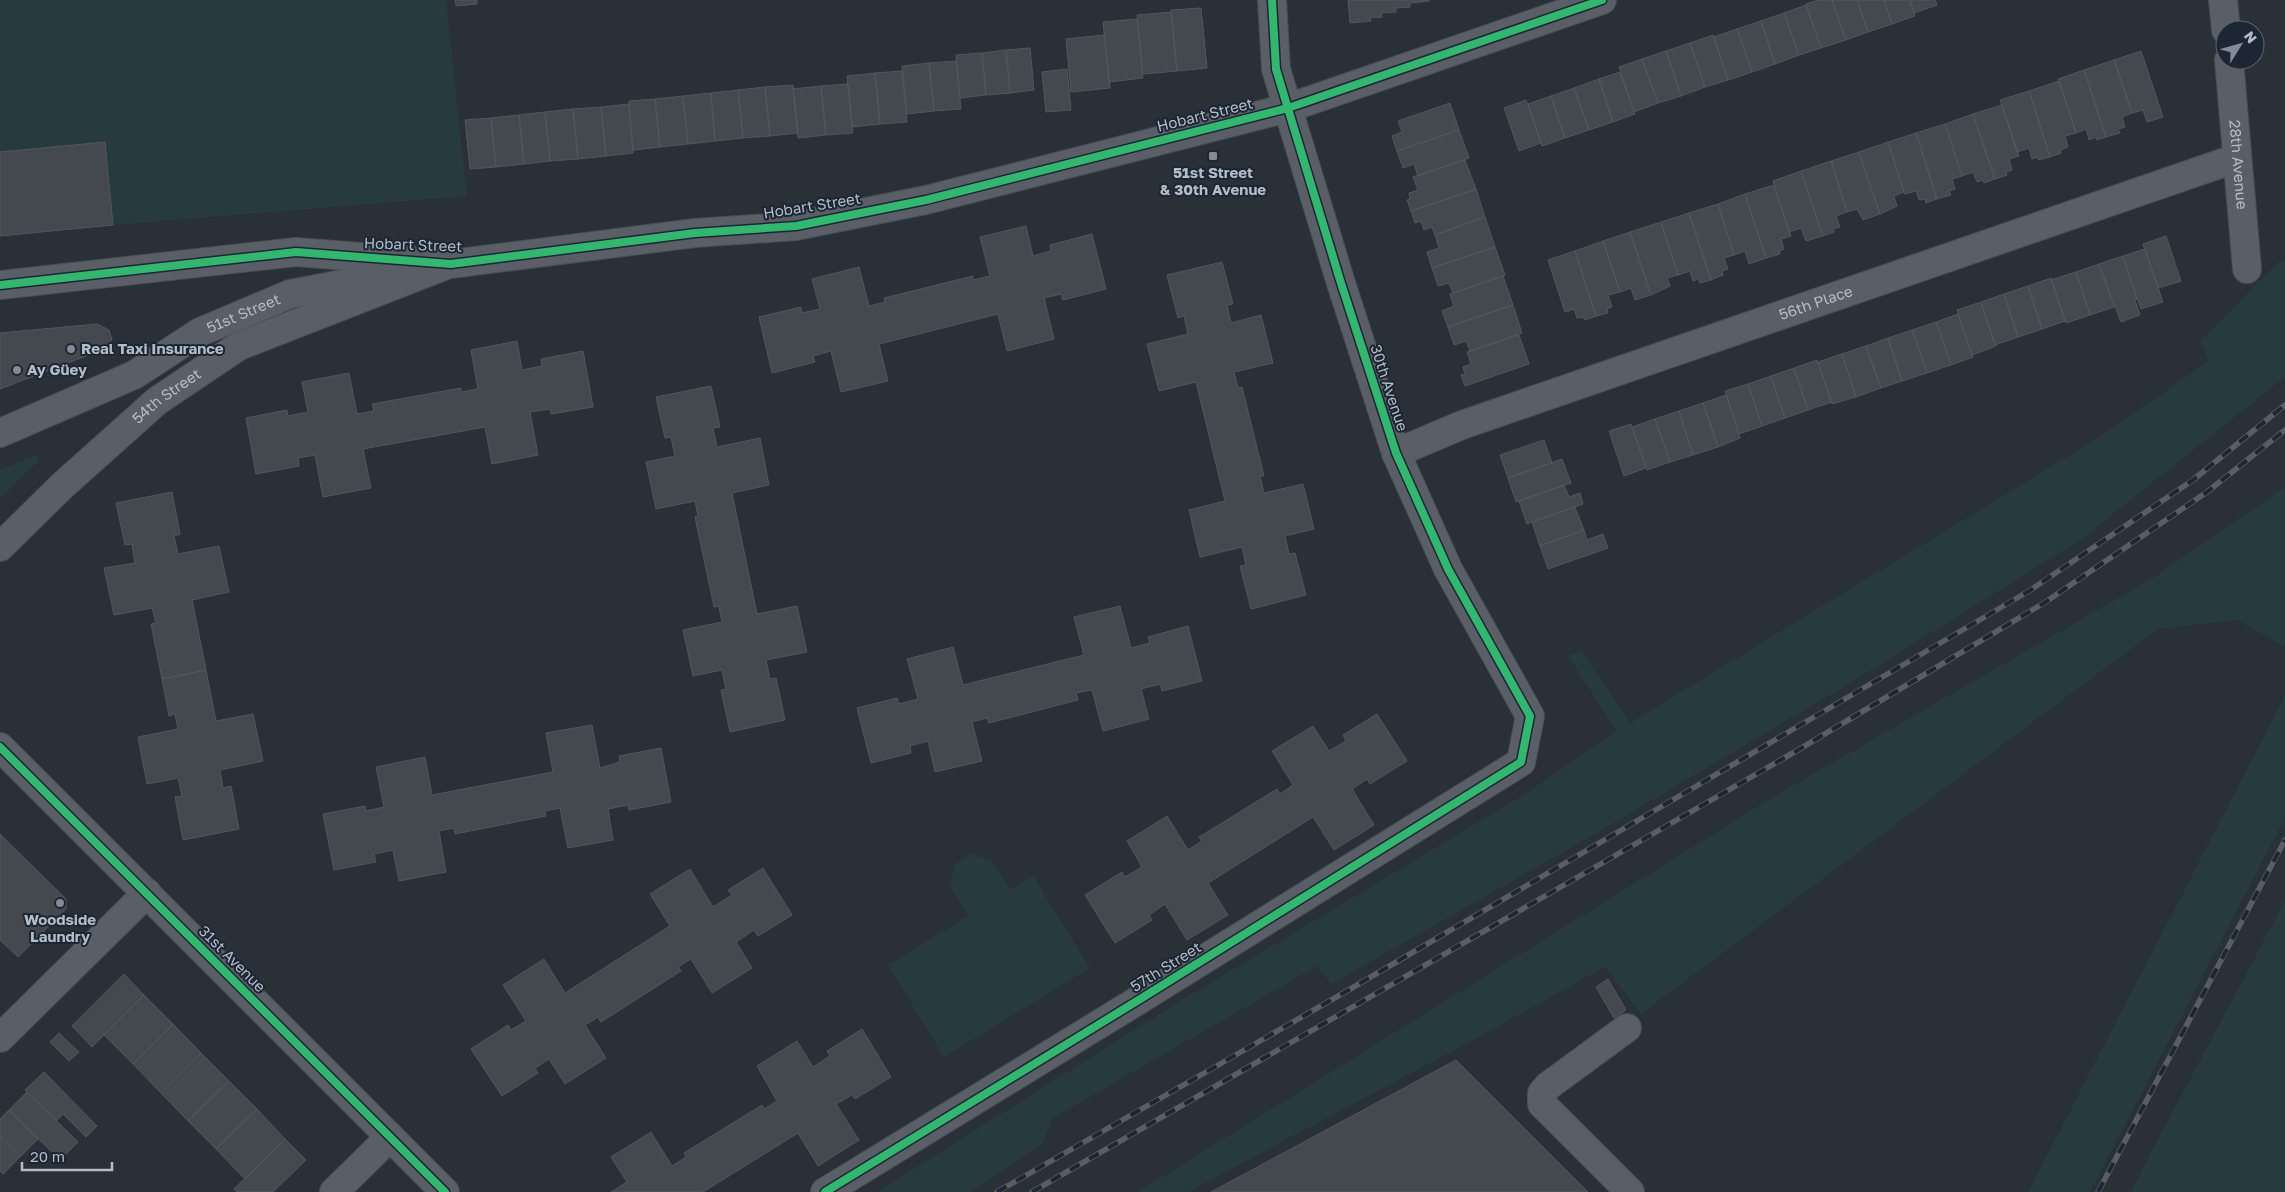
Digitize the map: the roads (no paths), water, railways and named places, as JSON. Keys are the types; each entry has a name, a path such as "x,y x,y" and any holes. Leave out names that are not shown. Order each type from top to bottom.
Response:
{"street":[{"name":"30th Avenue","path":"1272,0 1276,69 1340,280 1396,453 1448,568 1530,716 1521,762"},
{"name":"Hobart Street","path":"0,285 296,252 450,264 695,233 796,226 926,200 1288,108 1602,0"},
{"path":"2223,0 2225,20"},
{"name":"28th Avenue","path":"2229,70 2247,269"},
{"name":"56th Place","path":"1396,453 1462,425 2237,158"},
{"name":"51st Street","path":"0,433 134,375 200,332 290,294 450,264"},
{"name":"54th Street","path":"0,547 62,486 157,401 239,346 450,264"},
{"name":"31st Avenue","path":"0,747 147,892 444,1192"},
{"name":"57th Street","path":"825,1192 1138,1001 1521,762"},
{"path":"0,1038 147,892"},
{"path":"1628,1028 1548,1086 1542,1093 1542,1104 1630,1192"},
{"path":"334,1192 390,1137"}],"railway":[{"path":"997,1192 1340,995 2029,591 2193,480 2285,405"},
{"path":"1032,1192 1798,750 2044,603 2207,492 2285,430"},
{"path":"2098,1192 2285,840"}],"place":[{"name":"51st Street & 30th Avenue","path":"1213,156"},
{"name":"Real Taxi Insurance","path":"71,349"},
{"name":"Ay Güey","path":"17,370"},
{"name":"Woodside Laundry","path":"60,903"}]}
